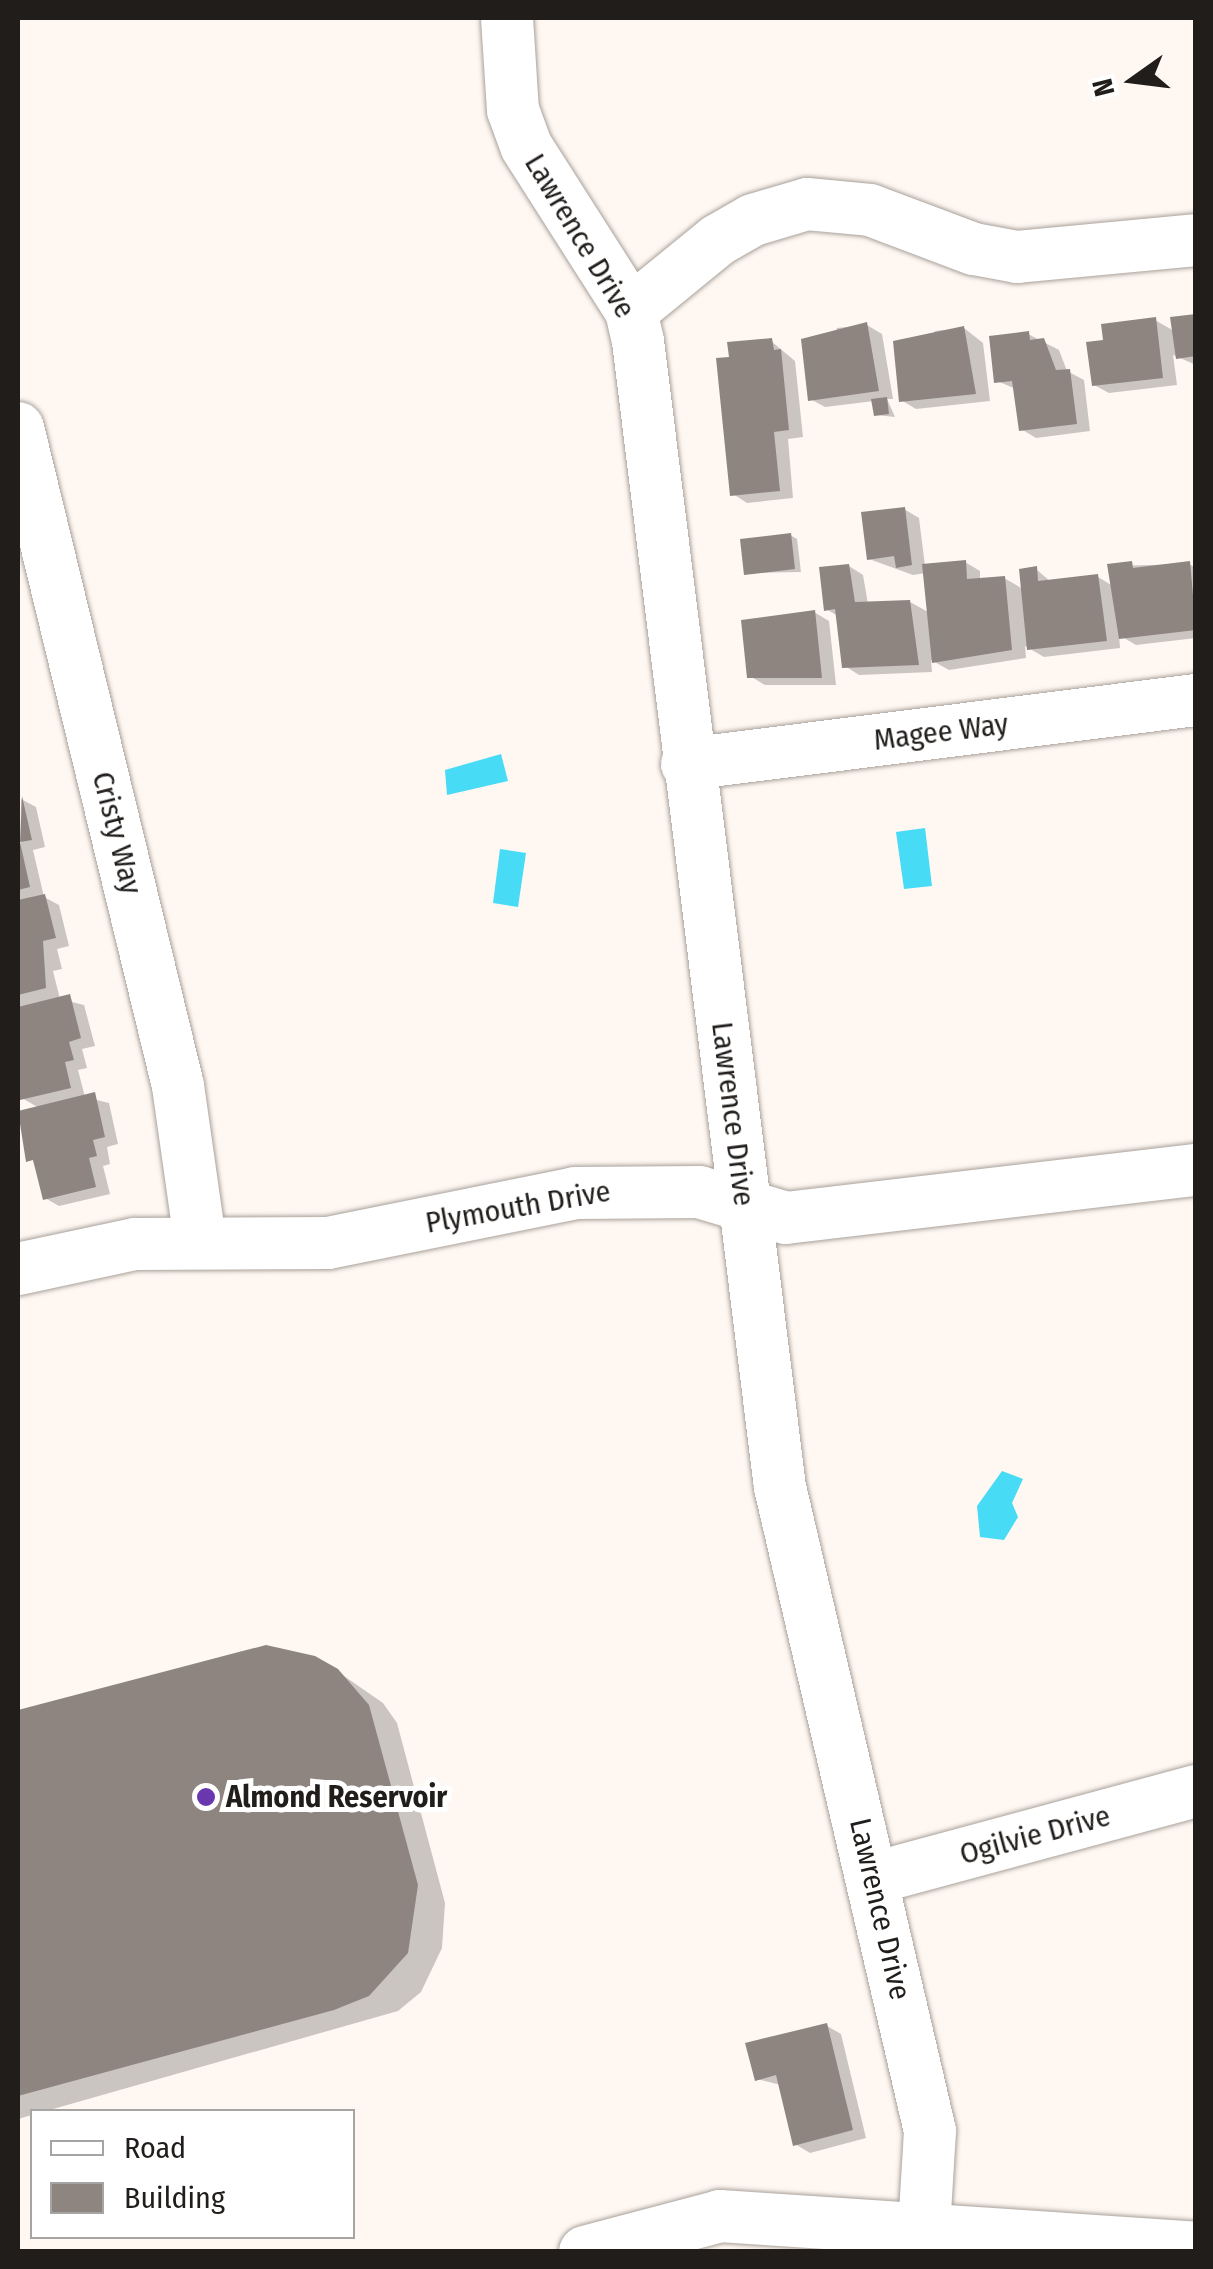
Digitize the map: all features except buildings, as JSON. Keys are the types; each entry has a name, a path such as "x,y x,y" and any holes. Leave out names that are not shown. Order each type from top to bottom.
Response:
{"street":[{"name":"Lawrence Drive","path":"507,18 514,110 526,146 631,310 780,1487 930,2131 924,2230"},
{"path":"631,310 718,240 753,220 807,204 870,210 1006,256 1196,240"},
{"name":"Cristy Way","path":"18,428 178,1086 200,1241"},
{"name":"Magee Way","path":"687,764 1196,700"},
{"name":"Plymouth Drive","path":"18,1269 135,1244 328,1242 522,1201 626,1189 699,1192 786,1218 1196,1170"},
{"name":"Ogilvie Drive","path":"874,1878 1196,1791"},
{"path":"585,2252 720,2216 1196,2248"}],"water":[{"path":"501,754 508,781 447,795 445,770"},
{"path":"925,828 932,886 904,889 896,832"},
{"path":"500,849 526,853 518,907 493,903"},
{"path":"1002,1471 1023,1479 1012,1503 1018,1517 1004,1540 980,1537 977,1506"}],"place":[{"name":"Almond Reservoir","path":"206,1797"}]}
